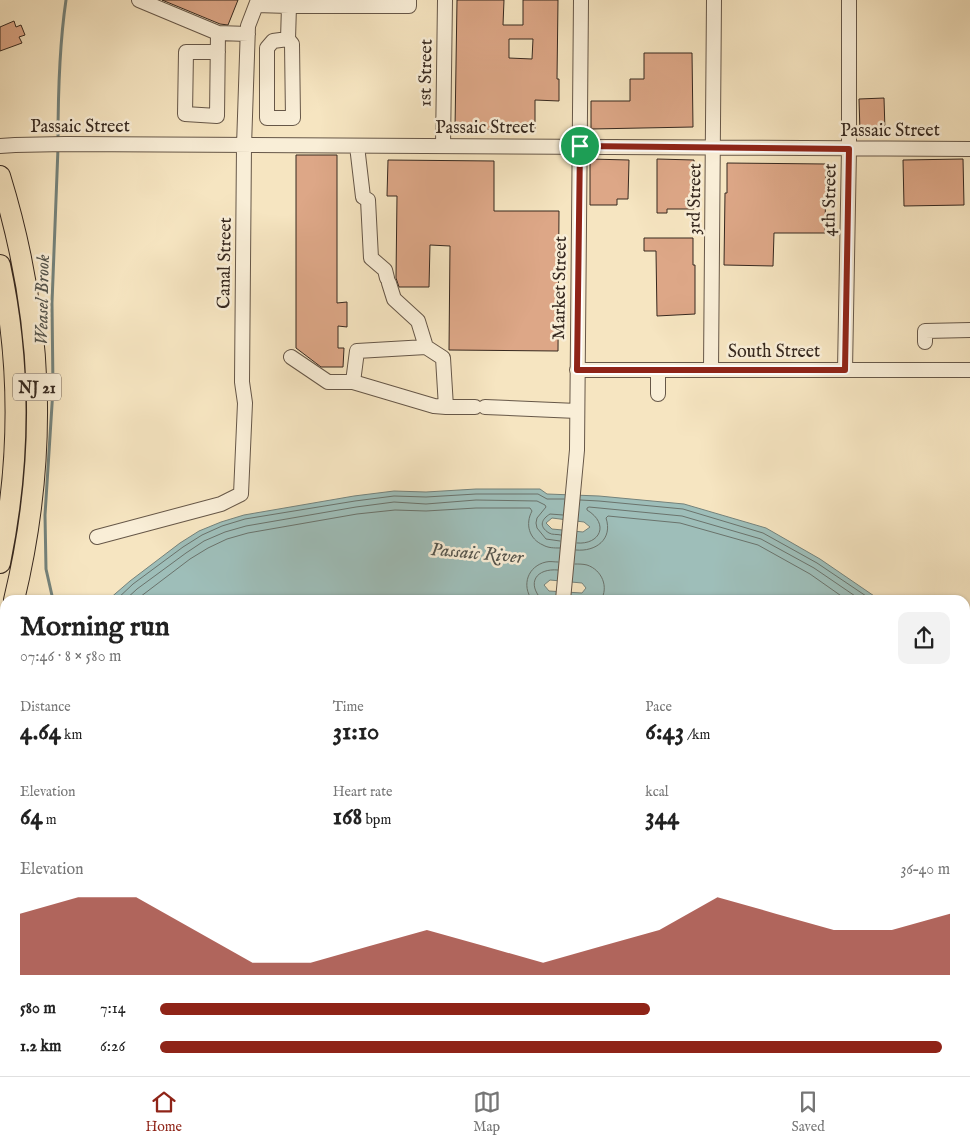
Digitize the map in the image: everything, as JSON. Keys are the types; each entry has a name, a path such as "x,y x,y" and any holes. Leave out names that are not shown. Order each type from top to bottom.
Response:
{"highway":[{"name":"NJ 21","path":"0,176 11,214 24,274 34,334 36,366 38,426 36,458 26,549 15,595"},
{"name":"NJ 21","path":"0,265 12,337 15,397 14,466 9,515 0,563"},
{"path":"21,595 26,549"}],"street":[{"path":"139,0 218,33 248,34"},
{"path":"257,3 289,6 409,6 409,0"},
{"name":"1st Street","path":"443,146 445,0"},
{"name":"Market Street","path":"563,595 577,450 581,0"},
{"name":"3rd Street","path":"711,369 714,0"},
{"name":"4th Street","path":"845,370 849,149 849,0"},
{"name":"Canal Street","path":"97,537 221,504 241,494 245,403 242,382 244,146 248,26 257,3"},
{"path":"288,39 273,42 267,48 267,118 293,118 292,44 288,39 289,6"},
{"path":"218,33 218,52 217,116 185,114 186,52 218,52"},
{"name":"Passaic Street","path":"0,146 65,144 970,149"},
{"path":"357,146 362,197 368,200 370,258 386,270 394,299 418,321 426,347"},
{"path":"925,342 925,331 970,330"},
{"path":"352,382 357,351 426,347 443,358 446,407"},
{"path":"291,357 328,382 352,382 434,406 578,411"},
{"name":"South Street","path":"577,370 970,370"},
{"path":"658,370 658,394"}],"water":[{"name":"Passaic River","path":"540,489 547,494 599,496 684,504 766,528 820,559 873,595 114,595 180,543 199,531 221,522 244,515 394,491","holes":["552,518 584,522 590,527 583,532 552,529 546,523","550,580 582,583 586,588 582,593 549,591 544,585"]}],"building":[{"path":"162,0 238,0 228,25 220,24"},
{"path":"457,0 504,0 503,25 523,25 523,0 558,0 557,79 559,79 559,101 535,100 535,130 455,129","holes":["509,39 533,39 532,59 509,58"]},
{"path":"14,21 16,27 21,25 25,35 19,37 22,43 0,51 0,27"},
{"path":"644,53 692,53 693,127 591,129 591,101 630,101 630,79 644,79"},
{"path":"884,98 885,131 860,132 859,99"},
{"path":"296,155 337,155 337,303 347,302 347,327 338,326 338,348 344,348 343,367 321,367 296,348"},
{"path":"590,159 629,160 628,199 617,199 617,205 590,205"},
{"path":"657,159 694,160 694,209 667,209 667,213 657,213"},
{"path":"963,159 964,205 904,206 903,160"},
{"path":"388,160 494,161 494,211 559,211 558,351 449,350 450,246 430,245 429,287 399,287 396,278 397,196 387,196"},
{"path":"727,163 826,164 825,233 774,233 773,266 724,265"},
{"path":"644,238 693,238 695,314 657,316 656,251 644,251"}],"waterway":[{"name":"Weasel Brook","path":"58,141 59,70 66,0"},
{"name":"Weasel Brook","path":"52,595 46,569 45,515 53,389 52,303 58,148"}],"route":[{"path":"580,146 849,149 845,370 577,370 580,146"}]}
